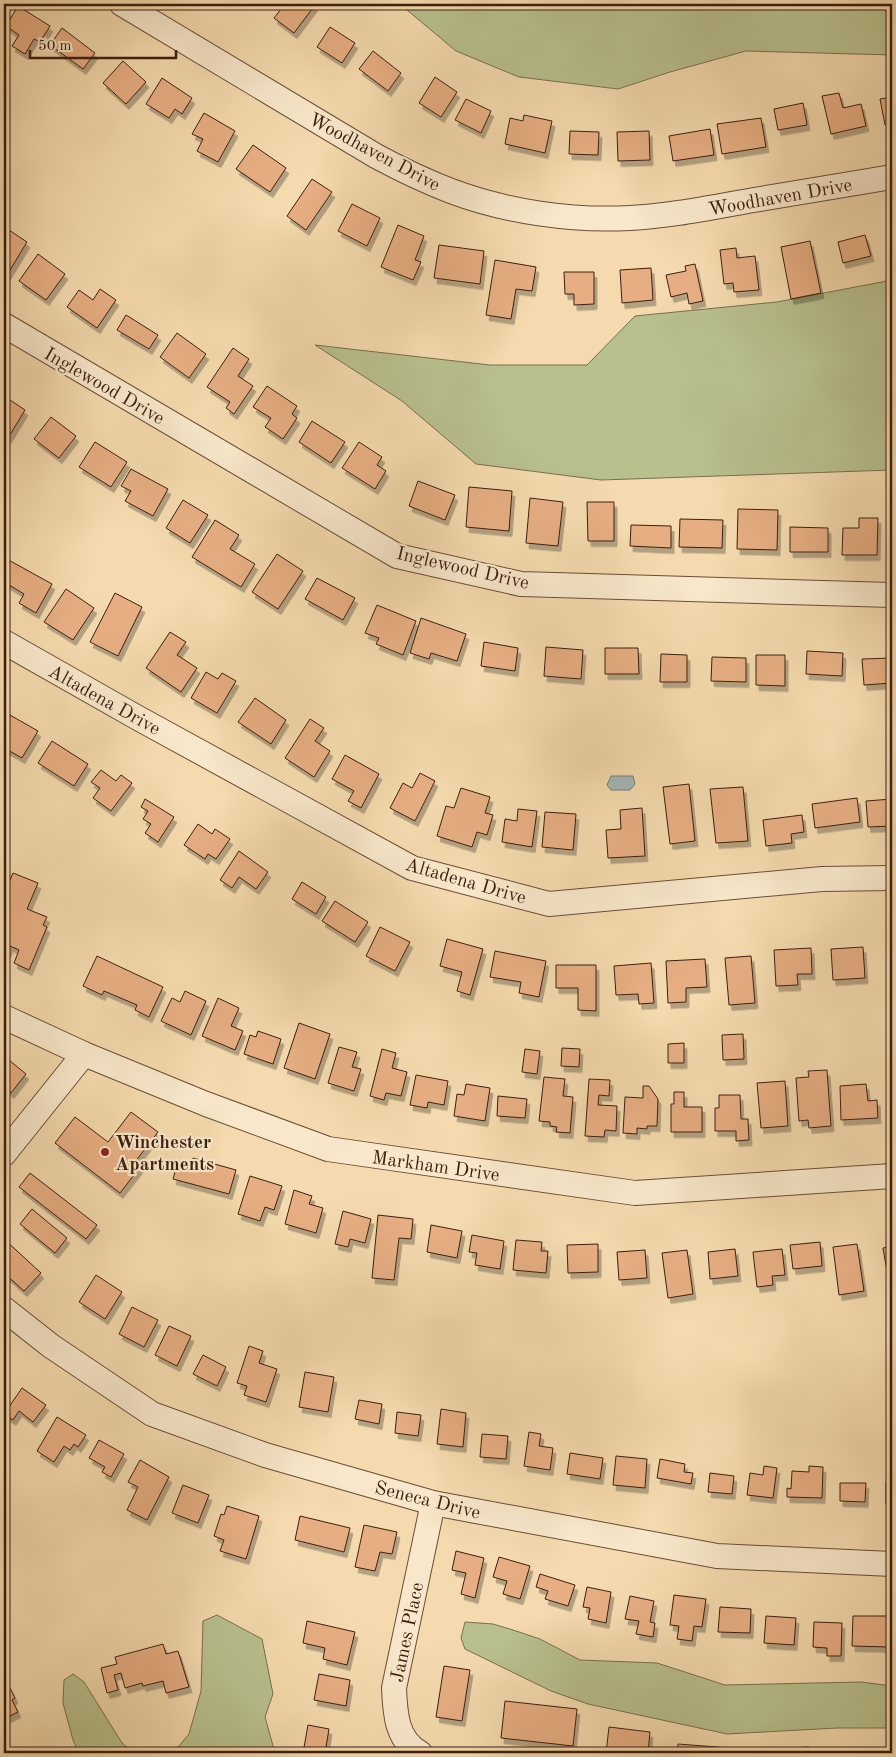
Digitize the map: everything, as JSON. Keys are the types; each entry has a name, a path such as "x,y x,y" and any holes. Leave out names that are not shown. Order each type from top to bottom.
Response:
{"street":[{"name":"Woodhaven Drive","path":"122,4 376,156 452,192 494,204 537,213 630,218 681,212 892,177"},
{"name":"Inglewood Drive","path":"4,325 397,556 521,584 892,595"},
{"name":"Altadena Drive","path":"4,642 138,718 412,868 549,904 822,879 892,878"},
{"name":"Markham Drive","path":"4,1017 84,1054 206,1104 328,1149 635,1193 892,1176"},
{"path":"4,1154 84,1054"},
{"name":"Seneca Drive","path":"4,1309 51,1346 152,1414 265,1455 433,1503 717,1556 892,1564"},
{"name":"James Place","path":"420,1753 415,1751 402,1736 395,1715 394,1688 433,1503"}],"green space":[{"path":"405,4 892,4 892,55 746,51 618,89 519,77 456,51 407,10"},
{"path":"892,280 892,470 601,480 476,464 402,401 315,345 490,365 587,365 635,316 777,302"},
{"path":"217,1615 262,1639 273,1694 265,1717 275,1753 167,1753 178,1747 189,1734 201,1691 203,1621"},
{"path":"465,1622 493,1624 513,1630 540,1639 580,1660 657,1663 725,1685 861,1682 892,1686 892,1728 837,1728 727,1734 588,1704 551,1691 465,1649 461,1638"},
{"path":"73,1674 84,1682 122,1743 134,1753 79,1753 73,1740 63,1703 64,1680"}],"shaded area":[{"path":"611,776 633,776 635,784 630,790 611,790 607,785"}],"building":[{"path":"285,4 315,5 294,33 274,18"},
{"path":"18,6 50,26 40,42 34,39 25,54 12,46 19,35 6,26"},
{"path":"330,27 355,43 342,63 317,47"},
{"path":"62,28 95,53 83,69 50,45"},
{"path":"373,51 401,73 388,91 359,69"},
{"path":"123,61 146,82 126,104 103,83"},
{"path":"435,77 457,92 441,117 419,103"},
{"path":"162,78 192,98 182,114 175,109 169,118 146,104"},
{"path":"839,93 843,108 861,104 866,126 831,134 822,96"},
{"path":"892,97 892,123 885,125 880,99"},
{"path":"466,99 491,111 481,133 455,120"},
{"path":"803,103 807,125 778,130 774,109"},
{"path":"204,113 235,131 218,162 197,151 203,139 192,134"},
{"path":"524,115 552,121 545,153 505,144 510,118 523,121"},
{"path":"761,118 766,147 722,154 717,124"},
{"path":"710,129 714,155 673,161 669,136"},
{"path":"570,131 599,132 598,155 569,154"},
{"path":"649,131 650,160 618,161 617,132"},
{"path":"253,145 286,168 270,192 236,169"},
{"path":"312,179 332,192 306,230 287,216"},
{"path":"352,204 380,218 367,246 338,231"},
{"path":"398,225 424,236 415,260 421,262 413,280 381,267"},
{"path":"6,228 27,242 4,280 4,232"},
{"path":"892,230 892,253 888,231"},
{"path":"865,235 871,256 843,263 838,242"},
{"path":"810,241 821,293 791,299 781,247"},
{"path":"439,245 484,251 480,284 434,278"},
{"path":"736,248 737,258 755,256 759,290 734,292 733,283 724,284 720,250"},
{"path":"38,254 65,274 46,300 19,281"},
{"path":"495,260 536,267 532,291 516,289 511,319 486,315"},
{"path":"695,264 703,301 689,304 687,293 671,297 666,275 686,271 685,266"},
{"path":"651,268 653,300 622,303 620,270"},
{"path":"564,272 594,272 594,304 574,305 574,294 565,294"},
{"path":"100,289 116,300 97,328 67,307 79,290 93,300"},
{"path":"126,315 158,335 149,349 117,330"},
{"path":"177,333 206,354 189,378 160,357"},
{"path":"233,348 249,359 238,376 253,386 234,414 226,408 230,402 207,387"},
{"path":"267,386 297,406 292,414 297,418 283,439 265,427 271,418 253,407"},
{"path":"4,396 25,410 8,438 4,435"},
{"path":"51,417 76,436 59,458 34,439"},
{"path":"312,421 345,442 331,463 299,442"},
{"path":"95,442 127,462 111,487 79,467"},
{"path":"359,442 382,457 377,465 386,471 375,489 342,468"},
{"path":"131,469 168,489 153,516 125,501 131,491 121,486"},
{"path":"418,481 455,495 445,520 409,506"},
{"path":"469,487 512,491 509,531 466,527"},
{"path":"530,498 563,502 558,546 526,543"},
{"path":"183,500 208,515 190,543 166,528"},
{"path":"587,502 614,502 614,541 588,541"},
{"path":"738,509 778,510 777,550 737,549"},
{"path":"859,518 878,518 877,555 842,555 843,528 859,528"},
{"path":"680,519 723,520 722,548 679,547"},
{"path":"215,520 239,535 230,549 255,564 241,587 192,557"},
{"path":"631,525 671,526 671,548 630,546"},
{"path":"790,527 828,528 828,552 790,552"},
{"path":"277,554 303,571 278,609 252,592"},
{"path":"5,558 52,584 36,613 19,603 24,594 4,582"},
{"path":"317,578 355,598 343,620 305,599"},
{"path":"66,589 94,608 73,640 44,622"},
{"path":"115,593 142,607 118,656 90,642"},
{"path":"377,605 416,621 403,655 376,644 379,638 365,633"},
{"path":"421,618 466,634 457,661 431,653 429,659 410,653"},
{"path":"170,632 186,642 177,655 197,668 181,692 146,668"},
{"path":"484,642 518,648 515,671 481,666"},
{"path":"546,647 583,650 581,679 544,676"},
{"path":"605,648 638,648 639,674 605,674"},
{"path":"807,651 843,653 842,676 806,674"},
{"path":"661,654 687,655 687,682 660,682"},
{"path":"756,655 785,655 785,686 756,685"},
{"path":"712,657 746,658 746,682 711,681"},
{"path":"892,658 892,683 864,685 862,659"},
{"path":"206,672 218,679 222,673 236,681 217,713 191,698"},
{"path":"255,698 286,720 271,744 238,722"},
{"path":"10,715 38,731 22,758 4,748 4,726"},
{"path":"310,719 324,728 315,741 330,751 314,777 285,758"},
{"path":"52,741 88,764 74,786 38,763"},
{"path":"345,755 379,774 361,808 348,801 354,791 332,779"},
{"path":"101,770 116,781 121,775 132,783 111,811 93,798 100,788 91,782"},
{"path":"420,773 435,781 415,821 390,808 403,783 412,788"},
{"path":"689,784 695,841 670,844 663,787"},
{"path":"743,787 748,841 716,843 710,789"},
{"path":"461,788 490,797 485,813 493,815 487,835 477,832 472,847 437,836 446,806 454,808"},
{"path":"857,798 860,822 815,828 812,804"},
{"path":"145,799 174,817 158,842 145,833 151,824 143,819 148,811 141,807"},
{"path":"892,799 892,826 868,827 866,801"},
{"path":"642,808 645,856 608,858 606,830 621,829 620,810"},
{"path":"518,809 537,811 532,847 502,842 505,819 517,821"},
{"path":"545,812 576,814 573,850 542,847"},
{"path":"802,815 804,832 791,834 792,843 766,846 763,820"},
{"path":"198,824 212,834 215,829 230,839 216,859 208,854 205,859 184,845"},
{"path":"239,851 268,872 256,889 239,877 232,888 220,880"},
{"path":"13,873 38,883 27,909 47,917 43,925 47,927 29,970 14,963 19,950 10,946 4,960 4,895"},
{"path":"302,882 326,897 316,914 292,899"},
{"path":"335,901 368,922 355,942 322,921"},
{"path":"380,927 410,942 395,971 366,956"},
{"path":"447,939 483,949 470,995 457,991 462,972 440,966"},
{"path":"863,947 865,978 833,980 831,949"},
{"path":"811,948 812,974 797,974 798,985 776,986 774,950"},
{"path":"495,951 546,961 539,997 519,993 521,982 490,977"},
{"path":"97,956 163,987 149,1017 135,1010 137,1005 104,991 102,995 83,986"},
{"path":"751,956 755,1003 729,1005 725,958"},
{"path":"705,959 707,987 686,988 686,1002 668,1003 666,961"},
{"path":"651,963 654,1003 639,1004 638,994 616,995 614,966"},
{"path":"556,965 596,965 596,1011 578,1010 578,988 556,988"},
{"path":"185,991 206,1001 191,1035 161,1021 172,998 180,1002"},
{"path":"218,998 239,1008 231,1026 243,1031 235,1050 202,1036"},
{"path":"299,1023 330,1034 315,1079 284,1068"},
{"path":"258,1031 281,1039 273,1064 244,1054 250,1035 256,1037"},
{"path":"743,1034 744,1059 723,1060 722,1035"},
{"path":"684,1043 684,1063 668,1063 668,1044"},
{"path":"339,1047 357,1052 352,1067 361,1069 354,1091 328,1083"},
{"path":"562,1048 580,1049 579,1067 561,1066"},
{"path":"382,1049 396,1053 392,1068 407,1072 401,1096 386,1093 384,1100 370,1096"},
{"path":"525,1049 540,1051 537,1074 522,1072"},
{"path":"4,1056 26,1074 11,1093 4,1088"},
{"path":"827,1070 831,1126 809,1128 808,1120 799,1121 796,1078 809,1077 808,1071"},
{"path":"416,1075 448,1081 444,1105 428,1102 427,1108 410,1105"},
{"path":"544,1077 565,1079 563,1096 573,1097 570,1133 556,1132 557,1127 550,1126 550,1122 539,1121"},
{"path":"589,1079 610,1080 609,1096 599,1095 598,1105 617,1106 616,1131 605,1130 604,1137 585,1136"},
{"path":"785,1081 788,1126 761,1128 757,1083"},
{"path":"466,1084 490,1088 485,1121 454,1116 457,1094 464,1095"},
{"path":"866,1084 868,1101 877,1100 878,1118 841,1120 840,1086"},
{"path":"643,1086 649,1086 658,1099 657,1126 647,1126 647,1129 637,1128 637,1134 623,1133 625,1097 643,1098"},
{"path":"674,1092 684,1092 684,1107 702,1107 702,1132 671,1132 671,1104 674,1104"},
{"path":"719,1095 740,1095 741,1119 748,1119 749,1140 736,1141 736,1131 715,1131 715,1108 719,1108"},
{"path":"498,1096 527,1099 525,1118 497,1116"},
{"name":"Winchester Apartments","path":"131,1112 158,1132 135,1162 141,1166 120,1193 55,1143 75,1117 108,1142"},
{"path":"193,1158 236,1170 229,1194 173,1179 178,1161 192,1164"},
{"path":"30,1173 97,1225 86,1239 19,1187"},
{"path":"250,1176 282,1186 274,1210 265,1207 260,1221 238,1214"},
{"path":"294,1190 312,1196 309,1204 323,1208 316,1233 285,1224"},
{"path":"32,1209 67,1238 55,1253 20,1224"},
{"path":"343,1211 371,1219 365,1243 350,1239 348,1247 335,1244"},
{"path":"378,1215 413,1219 411,1239 399,1238 394,1280 372,1278"},
{"path":"431,1225 462,1231 457,1258 427,1252"},
{"path":"472,1235 504,1241 500,1269 475,1265 477,1253 469,1252"},
{"path":"4,1239 41,1273 24,1291 4,1273"},
{"path":"516,1240 542,1242 541,1251 548,1251 546,1273 513,1270"},
{"path":"820,1242 822,1266 793,1269 790,1245"},
{"path":"598,1244 598,1272 568,1273 567,1245"},
{"path":"857,1244 864,1291 839,1295 833,1247"},
{"path":"892,1246 892,1283 889,1283 883,1248"},
{"path":"735,1249 738,1276 710,1279 708,1252"},
{"path":"782,1249 785,1275 772,1276 773,1285 757,1287 753,1252"},
{"path":"645,1250 647,1278 619,1280 617,1252"},
{"path":"687,1250 693,1294 668,1298 662,1253"},
{"path":"96,1275 122,1292 105,1319 79,1302"},
{"path":"132,1307 158,1320 144,1347 119,1334"},
{"path":"169,1326 191,1336 177,1366 155,1355"},
{"path":"249,1346 263,1351 259,1363 277,1369 266,1402 244,1395 247,1386 237,1383"},
{"path":"203,1355 226,1367 217,1386 193,1374"},
{"path":"305,1372 334,1377 328,1412 299,1407"},
{"path":"22,1388 46,1405 33,1422 19,1411 13,1420 4,1414"},
{"path":"359,1400 382,1404 379,1424 355,1419"},
{"path":"441,1409 466,1413 463,1447 437,1444"},
{"path":"397,1412 421,1415 418,1436 395,1433"},
{"path":"57,1417 86,1435 78,1447 74,1444 70,1450 64,1446 54,1462 37,1451"},
{"path":"529,1432 541,1434 539,1446 553,1448 550,1470 524,1466"},
{"path":"482,1434 508,1436 506,1459 480,1457"},
{"path":"99,1440 124,1454 111,1477 102,1472 105,1467 89,1458"},
{"path":"570,1453 603,1458 600,1479 567,1474"},
{"path":"616,1456 647,1459 645,1488 613,1485"},
{"path":"660,1459 685,1464 684,1472 693,1473 691,1484 657,1478"},
{"path":"140,1460 169,1477 147,1520 127,1510 138,1487 128,1482"},
{"path":"764,1466 777,1468 773,1498 747,1495 750,1473 763,1475"},
{"path":"809,1466 823,1467 822,1498 787,1497 787,1488 791,1489 792,1471 809,1472"},
{"path":"710,1473 734,1476 732,1494 708,1492"},
{"path":"886,1482 892,1482 892,1503 886,1503"},
{"path":"840,1483 866,1483 865,1502 840,1501"},
{"path":"183,1485 209,1495 198,1523 172,1513"},
{"path":"227,1506 259,1516 246,1559 220,1551 224,1540 214,1536 221,1514 224,1515"},
{"path":"300,1516 350,1528 344,1552 295,1540"},
{"path":"364,1525 397,1532 392,1554 380,1552 375,1571 355,1567"},
{"path":"456,1551 484,1558 475,1598 461,1594 466,1573 452,1570"},
{"path":"499,1557 530,1566 520,1599 503,1594 507,1581 493,1577"},
{"path":"540,1574 575,1585 568,1606 545,1599 548,1591 536,1587"},
{"path":"587,1587 611,1592 606,1623 588,1619 590,1608 583,1607"},
{"path":"674,1595 706,1599 702,1627 694,1626 692,1641 677,1639 679,1626 670,1625"},
{"path":"630,1596 654,1601 650,1622 655,1623 653,1637 636,1634 639,1621 625,1619"},
{"path":"720,1607 751,1609 750,1633 718,1632"},
{"path":"766,1616 796,1618 794,1645 764,1643"},
{"path":"853,1616 890,1616 889,1647 852,1646"},
{"path":"307,1621 355,1632 347,1665 323,1659 325,1648 303,1643"},
{"path":"814,1622 842,1623 841,1656 827,1656 827,1648 813,1647"},
{"path":"163,1644 166,1654 178,1651 189,1687 166,1693 163,1681 143,1686 142,1683 125,1688 121,1673 114,1675 118,1690 107,1693 101,1668 117,1664 115,1657"},
{"path":"444,1666 470,1670 462,1721 436,1717"},
{"path":"319,1674 350,1680 346,1706 314,1700"},
{"path":"4,1686 6,1687 9,1686 15,1698 12,1700 18,1712 4,1719"},
{"path":"505,1701 577,1709 573,1746 501,1738"},
{"path":"308,1725 329,1729 325,1753 303,1753"},
{"path":"609,1727 650,1732 648,1753 606,1753"},
{"path":"678,1744 730,1748 730,1753 677,1753"},
{"path":"809,1747 809,1753 770,1753 770,1749"}],"place":[{"name":"Winchester Apartments","path":"105,1152"}]}
